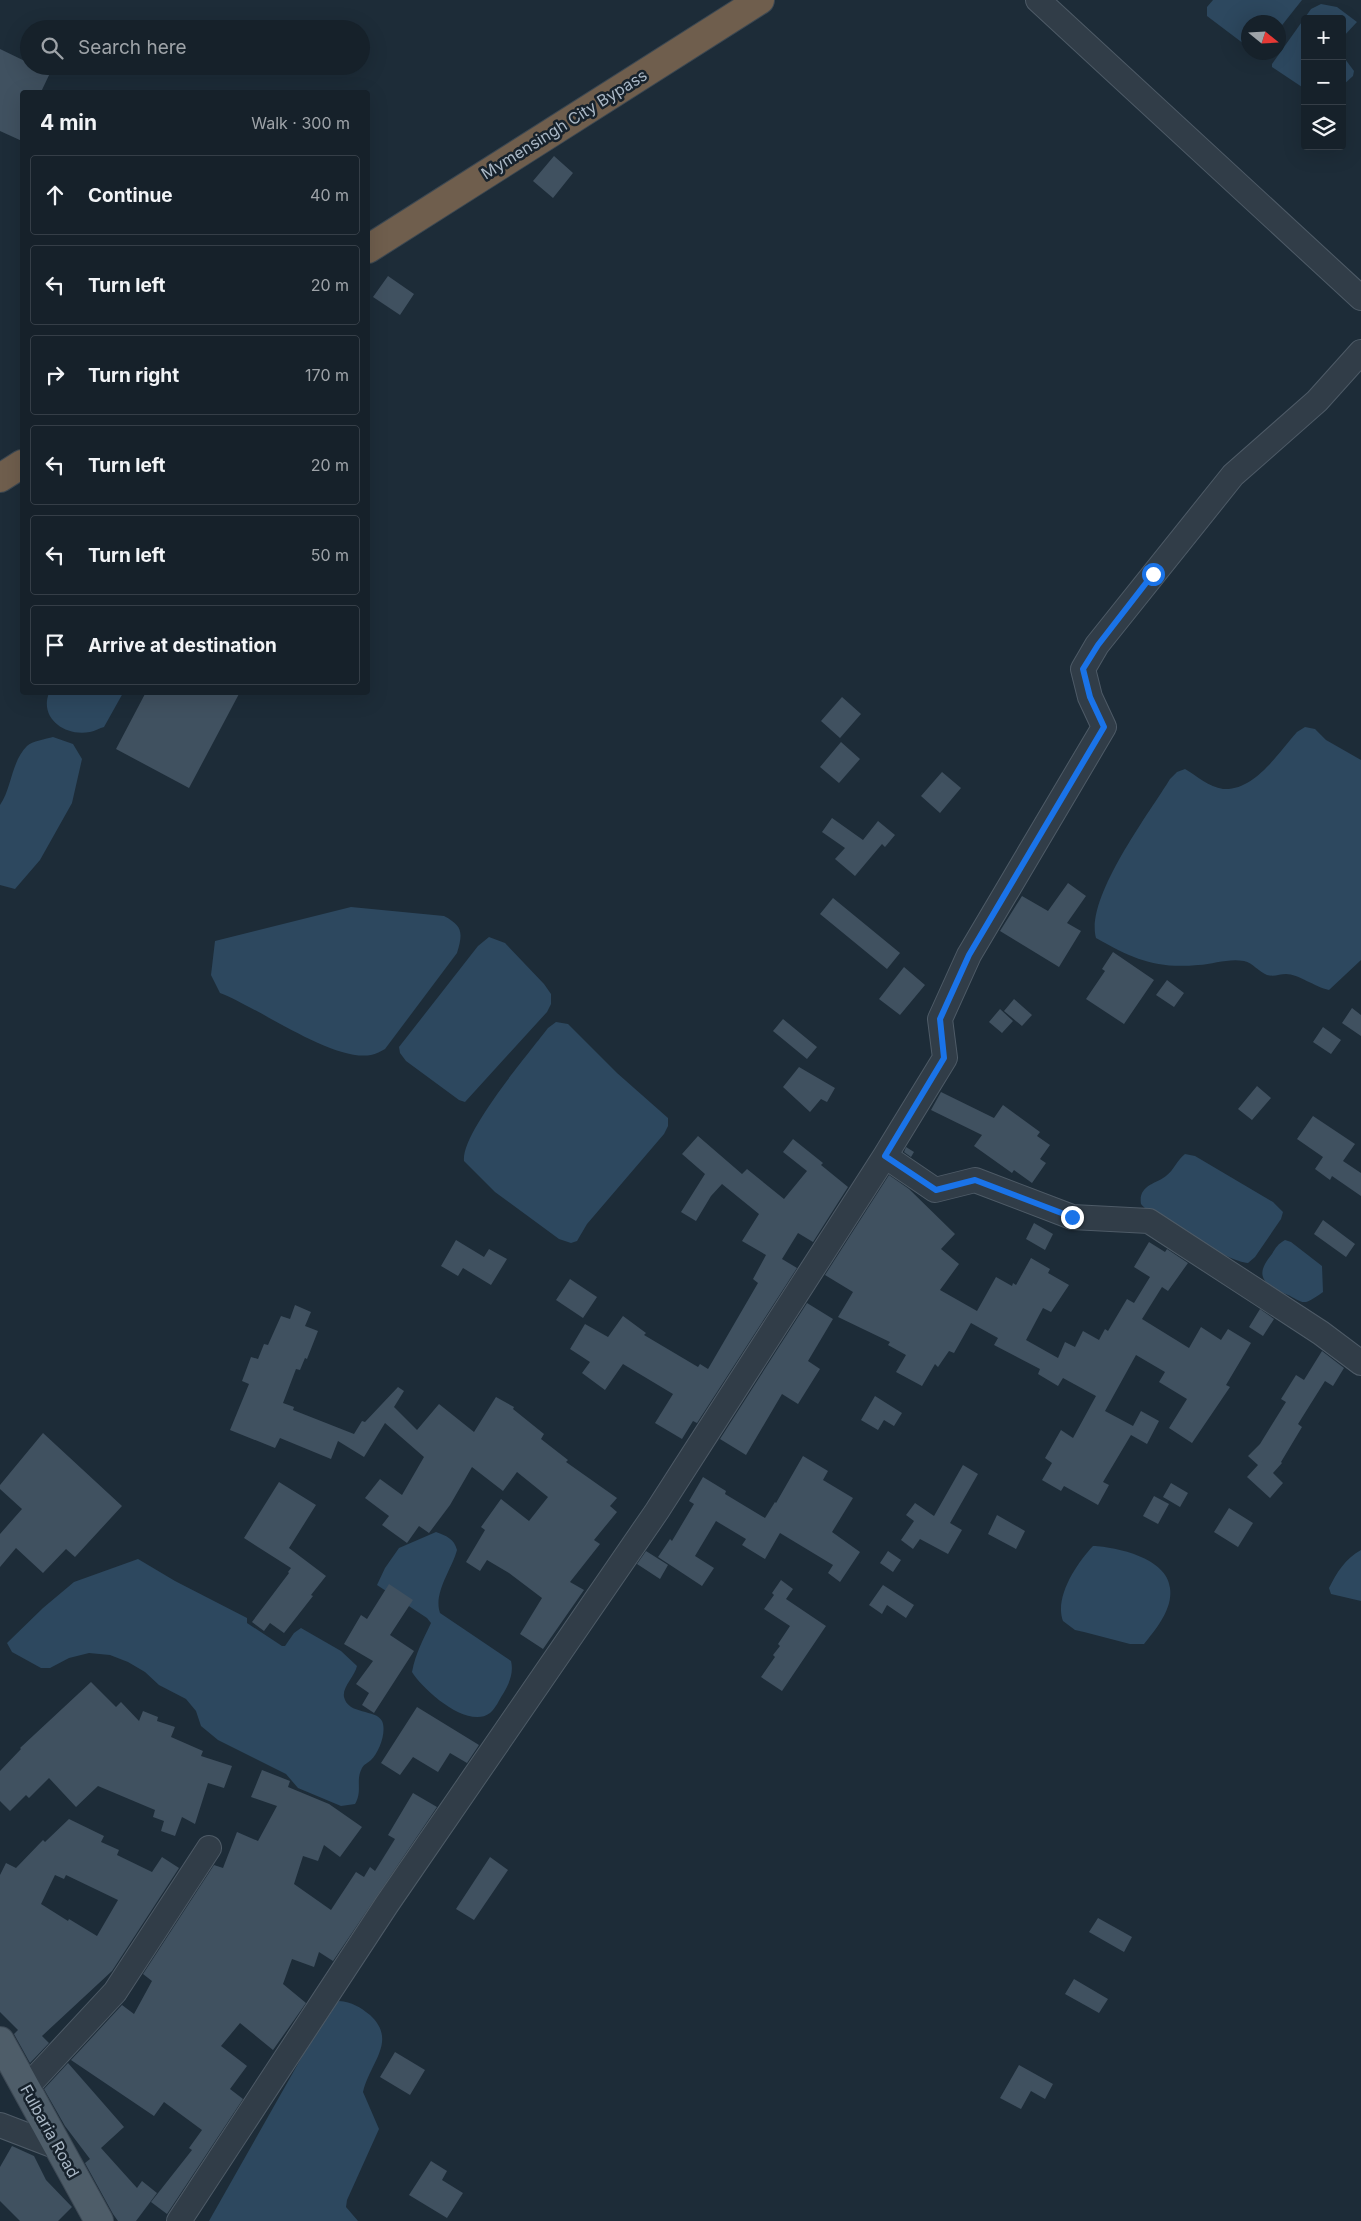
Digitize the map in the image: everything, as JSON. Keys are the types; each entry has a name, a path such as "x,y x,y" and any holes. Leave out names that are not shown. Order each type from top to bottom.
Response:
{"highway":[{"name":"Mymensingh City Bypass","path":"370,248 760,0"},
{"path":"0,478 20,465"}],"main road":[{"name":"Fulbaria Road","path":"0,2041 99,2221"}],"street":[{"path":"1038,0 1361,298"},
{"path":"179,2221 387,1904 657,1511 885,1156 944,1058 940,1019 969,955 1104,727 1090,697 1083,669 1098,645 1234,475 1317,401 1361,352"},
{"path":"885,1156 936,1190 975,1180 1072,1217 1149,1221 1321,1334 1361,1363"},
{"path":"26,2088 115,1992 209,1848"},
{"path":"0,2126 60,2148"}],"water":[{"path":"1213,0 1302,0 1286,20 1286,15 1241,15 1241,42 1207,16 1207,7"},
{"path":"1321,4 1337,7 1357,22 1346,34 1346,15 1307,15 1311,9"},
{"path":"1301,23 1301,86 1272,67 1275,60 1286,60 1286,44"},
{"path":"1346,60 1354,71 1353,76 1346,82"},
{"path":"48,695 122,695 104,727 92,732 72,732 56,724 51,718 47,702"},
{"path":"1305,727 1315,729 1326,740 1361,760 1361,960 1329,990 1291,975 1267,975 1244,961 1233,960 1183,966 1157,964 1133,957 1096,938 1095,921 1100,901 1109,880 1134,835 1170,779 1177,772 1185,769 1208,784 1218,788 1235,788 1245,784 1265,769 1297,732"},
{"path":"53,737 73,744 82,759 72,803 40,860 15,889 0,885 0,805 22,752 32,743"},
{"path":"351,907 444,916 455,923 461,935 457,953 385,1049 371,1055 355,1055 337,1050 296,1032 220,993 211,975 215,941"},
{"path":"489,937 505,943 544,984 551,994 551,1004 547,1012 465,1102 459,1100 406,1061 400,1053 399,1047 478,946"},
{"path":"556,1022 568,1024 617,1073 668,1118 668,1126 664,1134 587,1224 577,1241 571,1243 559,1239 495,1192 464,1161 466,1148 484,1113 526,1055 548,1028"},
{"path":"1185,1154 1195,1156 1273,1202 1283,1212 1281,1219 1255,1257 1248,1263 1209,1248 1160,1219 1141,1204 1142,1193 1145,1189 1169,1174"},
{"path":"1285,1240 1291,1242 1322,1266 1323,1292 1308,1301 1299,1301 1273,1287 1267,1283 1262,1274 1266,1262 1277,1246"},
{"path":"436,1532 449,1538 457,1550 441,1589 439,1597 440,1613 511,1661 512,1665 509,1682 496,1706 490,1713 481,1717 470,1716 447,1706 418,1680 412,1672 420,1646 431,1623 427,1618 377,1585 385,1568 399,1548"},
{"path":"1093,1546 1115,1549 1139,1556 1160,1569 1167,1578 1170,1588 1169,1604 1163,1618 1144,1644 1130,1644 1075,1630 1063,1621 1061,1612 1064,1591 1074,1571"},
{"path":"1361,1550 1361,1601 1331,1594 1329,1588 1338,1571 1350,1557"},
{"path":"138,1559 175,1581 247,1618 247,1623 282,1646 285,1646 294,1633 301,1628 341,1651 357,1666 345,1689 344,1697 351,1707 379,1717 384,1731 377,1752 360,1773 355,1804 341,1806 298,1788 286,1774 218,1740 201,1726 196,1711 186,1699 159,1685 145,1672 128,1662 110,1655 89,1653 69,1658 50,1668 41,1668 12,1652 7,1643 43,1608 74,1582"},
{"path":"339,2001 359,2007 370,2015 382,2034 380,2052 366,2081 363,2092 379,2129 347,2200 346,2207 358,2221 209,2221 329,2009"}],"building":[{"path":"0,49 20,59 20,75 49,75 42,90 20,90 20,140 0,131"},
{"path":"554,156 573,173 553,198 533,181"},
{"path":"388,276 414,294 400,315 373,297"},
{"path":"144,695 238,695 189,788 116,749"},
{"path":"842,697 861,714 840,738 821,721"},
{"path":"841,742 860,759 839,783 820,767"},
{"path":"942,772 961,788 940,813 921,796"},
{"path":"832,818 863,840 878,821 895,835 885,847 882,844 855,876 835,859 845,848 822,832"},
{"path":"1068,883 1086,896 1067,923 1081,931 1059,967 1000,931 1022,896 1048,911"},
{"path":"833,898 900,953 887,969 820,914"},
{"path":"1113,952 1154,980 1124,1024 1086,999 1105,971 1102,969"},
{"path":"904,967 925,985 900,1015 879,999"},
{"path":"1167,980 1184,993 1174,1007 1156,995"},
{"path":"1014,999 1032,1015 1022,1026 1004,1011"},
{"path":"1352,1008 1361,1015 1361,1036 1342,1023"},
{"path":"1000,1009 1013,1021 1002,1033 989,1022"},
{"path":"783,1019 817,1047 807,1059 773,1031"},
{"path":"1323,1027 1341,1040 1331,1054 1313,1042"},
{"path":"799,1067 835,1088 827,1102 821,1099 810,1112 783,1087"},
{"path":"1257,1086 1271,1098 1252,1120 1238,1109"},
{"path":"941,1092 994,1118 1003,1105 1040,1132 1037,1136 1050,1145 1040,1159 1046,1163 1032,1183 1014,1170 1012,1173 974,1146 982,1135 931,1110"},
{"path":"1313,1116 1355,1144 1343,1161 1361,1173 1361,1196 1332,1176 1330,1180 1315,1169 1323,1157 1297,1139"},
{"path":"698,1136 742,1174 747,1169 784,1199 807,1171 783,1152 793,1139 823,1163 821,1165 848,1187 813,1242 798,1233 782,1259 797,1268 697,1423 693,1421 682,1439 655,1423 673,1394 623,1364 605,1390 582,1373 590,1362 570,1349 585,1324 608,1337 623,1316 646,1333 644,1335 698,1367 700,1364 708,1369 758,1283 753,1279 766,1255 742,1241 759,1214 722,1184 711,1196 696,1221 681,1212 705,1174 682,1154"},
{"path":"906,1147 914,1152 911,1157 904,1152"},
{"path":"889,1175 909,1189 955,1234 941,1249 959,1264 940,1290 977,1311 996,1277 1012,1286 1013,1283 1016,1285 1031,1258 1050,1269 1048,1273 1069,1285 1051,1312 1043,1308 1026,1340 1058,1358 1065,1342 1075,1347 1083,1331 1099,1340 1105,1329 1108,1331 1127,1299 1134,1303 1150,1277 1134,1267 1149,1242 1165,1252 1167,1249 1188,1263 1168,1291 1162,1287 1142,1319 1189,1348 1201,1327 1221,1340 1228,1329 1251,1343 1226,1385 1230,1387 1192,1443 1169,1428 1187,1399 1159,1382 1165,1372 1136,1355 1105,1411 1133,1426 1141,1411 1159,1421 1147,1444 1131,1435 1103,1482 1109,1485 1098,1505 1064,1486 1061,1491 1042,1480 1052,1463 1045,1458 1061,1430 1073,1438 1096,1396 1063,1378 1058,1386 1038,1374 1040,1369 994,1345 998,1338 971,1323 954,1353 949,1351 938,1367 935,1364 922,1386 896,1372 906,1355 888,1345 890,1342 838,1317 853,1292 825,1275"},
{"path":"1323,1220 1355,1244 1346,1257 1314,1234"},
{"path":"1034,1223 1053,1234 1045,1250 1026,1239"},
{"path":"456,1240 484,1257 489,1249 507,1259 491,1285 463,1268 458,1276 441,1266"},
{"path":"570,1279 597,1297 583,1318 556,1300"},
{"path":"807,1303 833,1319 808,1361 820,1369 798,1404 782,1394 746,1455 720,1439"},
{"path":"295,1305 311,1312 305,1326 318,1331 307,1359 305,1358 300,1370 296,1369 283,1403 294,1407 293,1410 354,1434 362,1421 365,1422 398,1387 404,1391 394,1407 417,1430 439,1404 474,1432 496,1397 514,1407 513,1409 544,1434 541,1439 568,1460 566,1462 617,1498 610,1506 617,1512 594,1540 600,1544 570,1582 584,1590 543,1649 520,1634 542,1598 509,1573 487,1560 480,1571 466,1562 485,1530 481,1527 501,1499 529,1521 548,1497 517,1472 503,1491 472,1467 450,1505 429,1533 419,1526 407,1543 382,1525 389,1516 365,1498 380,1479 402,1495 424,1457 385,1423 364,1457 338,1441 331,1459 280,1438 275,1448 230,1430 249,1384 242,1381 251,1357 258,1359 264,1344 268,1345 281,1316 290,1319"},
{"path":"1260,1309 1274,1319 1263,1336 1249,1327"},
{"path":"1322,1351 1344,1368 1333,1386 1325,1381 1298,1424 1302,1427 1282,1463 1273,1473 1283,1483 1270,1498 1247,1477 1258,1465 1248,1456 1260,1444 1286,1402 1281,1399 1296,1375 1304,1380"},
{"path":"875,1396 902,1413 894,1426 884,1420 878,1430 861,1420"},
{"path":"43,1433 122,1506 75,1557 66,1549 43,1573 16,1548 0,1567 0,1534 22,1509 0,1489 0,1485"},
{"path":"803,1456 828,1471 823,1480 853,1498 832,1532 860,1552 840,1582 828,1573 833,1565 780,1533 765,1559 742,1545 746,1539 716,1521 695,1556 714,1568 702,1586 658,1557 670,1539 672,1541 694,1504 689,1501 703,1477 726,1491 725,1494 765,1518 776,1503"},
{"path":"963,1465 978,1474 950,1523 962,1530 948,1554 920,1539 913,1549 901,1540 914,1521 906,1515 915,1503 934,1516"},
{"path":"279,1482 316,1505 289,1548 326,1576 284,1633 270,1623 264,1631 252,1622 291,1568 244,1538"},
{"path":"1171,1483 1188,1493 1180,1507 1163,1497"},
{"path":"1154,1496 1169,1504 1158,1524 1143,1516"},
{"path":"1229,1508 1253,1523 1238,1547 1214,1532"},
{"path":"997,1515 1025,1531 1016,1549 988,1534"},
{"path":"646,1551 668,1565 660,1579 637,1564"},
{"path":"888,1551 901,1560 893,1572 880,1563"},
{"path":"781,1580 793,1589 786,1599 826,1626 782,1691 761,1677 775,1657 773,1655 780,1646 778,1644 790,1626 764,1609 774,1595 772,1593"},
{"path":"389,1584 413,1600 390,1635 414,1651 374,1713 362,1705 369,1693 356,1684 373,1661 344,1644 361,1615 367,1619"},
{"path":"883,1585 914,1605 906,1618 887,1605 882,1614 869,1605"},
{"path":"91,1682 116,1707 121,1702 139,1721 143,1711 158,1717 157,1721 175,1727 171,1737 203,1751 201,1756 232,1766 224,1788 208,1783 195,1824 182,1817 175,1836 161,1831 164,1821 153,1817 155,1810 98,1786 76,1807 49,1778 29,1798 26,1795 10,1811 0,1801 0,1771 20,1748"},
{"path":"417,1707 479,1745 467,1763 450,1753 438,1772 413,1757 400,1775 381,1763"},
{"path":"262,1770 290,1781 288,1787 329,1804 362,1827 340,1857 324,1845 318,1861 303,1856 294,1884 331,1910 356,1872 364,1877 370,1867 375,1871 395,1839 388,1835 413,1793 437,1807 333,1961 319,1952 314,1967 292,1959 283,1984 306,2003 273,2050 240,2023 221,2046 247,2066 230,2089 243,2099 167,2214 151,2202 192,2150 189,2148 202,2130 164,2102 154,2116 71,2060 122,2005 134,2014 152,1981 143,1974 214,1865 223,1868 237,1832 258,1841 277,1806 251,1797"},
{"path":"69,1819 104,1836 101,1842 119,1850 117,1855 152,1872 162,1857 179,1868 112,1971 42,2036 49,2043 30,2063 14,2034 18,2030 0,2012 0,1875 6,1863 16,1868 43,1840 45,1842","holes":["55,1875 64,1879 66,1875 118,1900 97,1936 41,1904"]},
{"path":"490,1857 508,1870 474,1920 456,1909"},
{"path":"1098,1918 1132,1937 1124,1952 1089,1932"},
{"path":"1074,1979 1108,1999 1099,2013 1065,1994"},
{"path":"395,2052 425,2070 410,2095 380,2077"},
{"path":"68,2063 124,2127 101,2148 137,2188 142,2181 157,2193 136,2221 118,2221 113,2214 85,2163 90,2159 65,2126 44,2089"},
{"path":"1019,2065 1053,2084 1045,2099 1031,2091 1021,2109 1000,2098"},
{"path":"12,2146 34,2156 46,2180 72,2207 58,2221 20,2221 0,2201 0,2167"},
{"path":"431,2161 447,2171 442,2180 463,2193 447,2218 409,2195"}],"route":[{"path":"1072,1217 975,1180 936,1190 885,1156 944,1058 940,1019 969,955 1104,727 1090,697 1083,669 1098,645 1153,574"}]}
